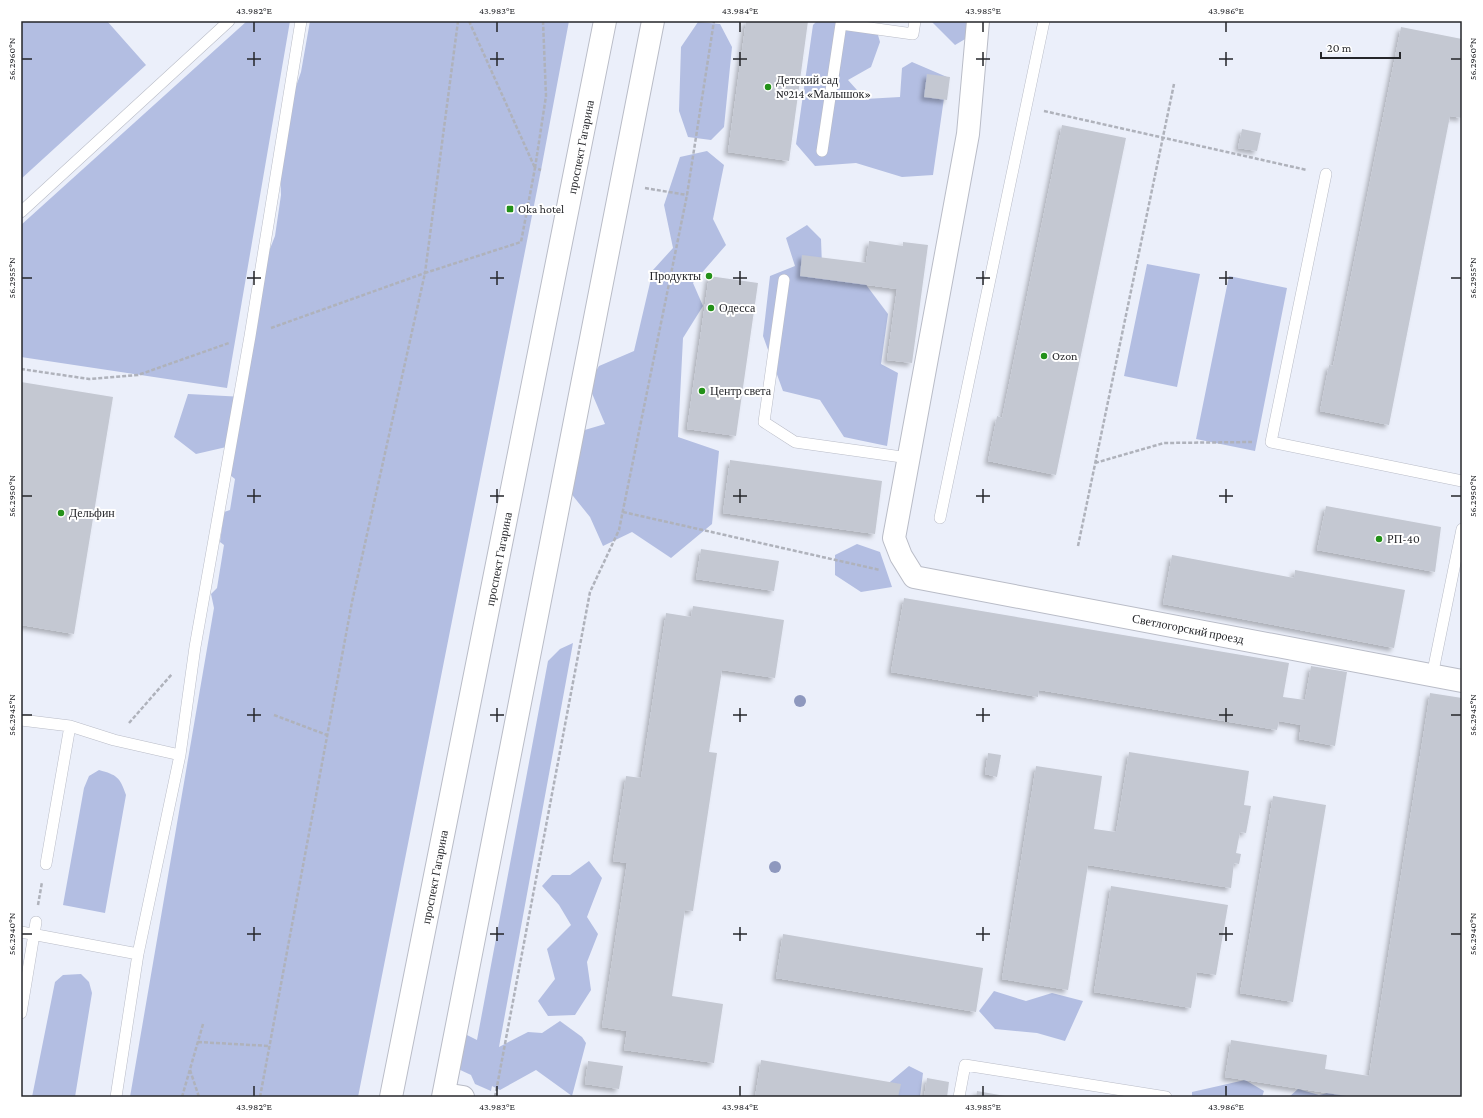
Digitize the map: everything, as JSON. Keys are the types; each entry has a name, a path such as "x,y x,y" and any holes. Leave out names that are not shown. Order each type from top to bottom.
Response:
{"main road":[{"name":"проспект Гагарина","path":"391,1097 605,21"},
{"path":"450,1096 653,21"},
{"path":"914,577 901,556 894,538 968,134 978,21"},
{"name":"Светлогорский проезд","path":"914,577 1462,681"}],"lane":[{"path":"21,212 229,21"},
{"path":"116,1097 138,954 180,755 195,647 250,336 301,21"},
{"path":"822,151 841,24 913,34 915,21"},
{"path":"940,518 1044,21"},
{"path":"1326,174 1271,442 1462,481"},
{"path":"784,280 764,422 795,442 909,458"},
{"path":"1432,676 1462,529"},
{"path":"21,720 70,726 114,740 180,755"},
{"path":"46,864 70,726"},
{"path":"21,1013 36,922"},
{"path":"21,932 138,954"},
{"path":"959,1097 965,1065 1152,1096 1166,1097"}],"path":[{"path":"260,1097 352,602 425,272 458,21"},
{"path":"469,21 535,168 541,170"},
{"path":"21,369 89,379 138,375 425,272 521,242 535,168 546,96 542,21"},
{"path":"495,1097 590,592 619,530 623,512 687,195 714,21"},
{"path":"1078,546 1174,84"},
{"path":"1026,107 1326,174"},
{"path":"645,188 687,195"},
{"path":"1095,463 1164,444 1271,442"},
{"path":"623,512 914,577"},
{"path":"114,740 195,647"},
{"path":"274,715 327,735"},
{"path":"38,907 43,880"},
{"path":"182,1097 203,1024"},
{"path":"198,1042 270,1046"},
{"path":"190,1069 199,1097"}],"shaded area":[{"path":"21,21 107,21 146,65 21,179"},
{"path":"247,21 290,21 227,388 21,357 21,225"},
{"path":"310,21 569,21 358,1097 130,1097 214,608 211,594 217,588 224,545 220,542 224,512 230,510 235,479 230,475 235,445 196,454 174,437 188,394 244,397 266,259 275,236 281,195 280,169 293,95 301,72"},
{"path":"817,21 874,21 880,42 871,67 848,80 865,99 900,97 902,68 912,62 947,77 933,175 902,177 856,163 815,166 796,144 813,25"},
{"path":"931,21 973,21 972,35 955,45"},
{"path":"698,22 720,24 732,47 724,127 711,140 688,137 679,111 681,47"},
{"path":"707,151 724,165 713,219 726,245 693,283 703,306 683,338 678,437 719,451 712,524 671,558 632,532 603,546 590,517 565,486 571,434 605,424 588,384 599,366 634,351 653,270 673,248 664,205 680,157"},
{"path":"807,225 821,239 822,266 855,270 888,314 881,364 898,373 887,446 844,437 820,400 783,391 763,336 770,276 795,266 786,238"},
{"path":"1147,264 1200,274 1177,387 1124,376"},
{"path":"1229,276 1287,288 1255,451 1196,439"},
{"path":"857,544 880,552 892,587 861,592 835,575 835,555"},
{"path":"573,643 499,1047 528,1032 542,1033 560,1021 582,1037 586,1043 572,1096 536,1070 500,1090 492,1086 491,1091 475,1084 471,1075 456,1068 455,1043 467,1035 477,1040 548,661 560,649"},
{"path":"99,770 110,773 120,780 126,795 105,913 63,905 84,788 89,776"},
{"path":"589,861 602,878 587,917 598,934 587,962 591,990 575,1015 548,1016 538,1001 555,979 547,949 571,925 559,905 542,886 552,875 570,875"},
{"path":"81,974 89,982 92,993 75,1097 32,1097 55,982 63,975"},
{"path":"994,991 1026,1001 1052,993 1083,1001 1065,1041 1037,1033 995,1029 979,1011"},
{"path":"909,1066 923,1073 920,1097 880,1097 878,1092"},
{"path":"1245,1080 1264,1091 1262,1097 1192,1097 1192,1092"},
{"path":"1298,1089 1319,1095 1345,1089 1363,1097 1289,1097"}],"building":[{"path":"746,21 808,21 789,161 728,152"},
{"path":"1401,27 1462,39 1462,118 1450,116 1389,425 1320,411 1329,365 1333,366"},
{"path":"927,74 950,77 947,100 924,97"},
{"path":"1062,125 1126,138 1056,475 988,461 997,416 1002,418"},
{"path":"1242,129 1261,133 1257,151 1238,148"},
{"path":"869,241 903,246 903,242 928,245 912,363 887,360 897,289 800,276 802,255 866,263"},
{"path":"709,276 758,283 736,436 687,429"},
{"path":"21,382 113,397 74,634 21,625"},
{"path":"730,460 882,481 875,534 723,513"},
{"name":"РП-40","path":"1326,506 1441,527 1435,572 1317,550"},
{"path":"701,549 779,561 774,591 696,579"},
{"path":"1172,555 1294,578 1295,570 1405,590 1394,648 1163,604"},
{"path":"904,598 1289,663 1283,697 1305,700 1311,666 1347,672 1335,746 1299,739 1301,725 1279,721 1277,730 1039,690 1038,697 891,672"},
{"path":"693,606 784,620 775,678 722,670 709,752 717,753 693,911 685,910 672,996 723,1004 714,1063 624,1050 627,1031 602,1027 627,863 613,861 626,776 641,778 666,613 691,617"},
{"path":"1430,693 1462,698 1462,1097 1353,1097 1225,1077 1231,1040 1327,1055 1325,1069 1369,1076"},
{"path":"1129,752 1249,771 1244,805 1251,806 1246,833 1240,832 1236,853 1241,854 1239,864 1234,863 1231,888 1088,865 1068,990 1002,979 1036,766 1102,776 1094,829 1116,832"},
{"path":"988,753 1001,755 997,777 985,774"},
{"path":"1273,796 1326,805 1293,1002 1240,993"},
{"path":"1111,886 1228,905 1216,975 1197,972 1191,1008 1094,992"},
{"path":"783,934 983,968 976,1012 776,978"},
{"path":"761,1060 901,1084 898,1097 755,1097"},
{"path":"588,1061 623,1066 619,1089 585,1084"},
{"path":"927,1078 949,1082 947,1097 924,1097"},
{"path":"977,1091 1005,1096 1005,1097 976,1097"}],"place":[{"name":"Детский сад №214 «Малышок»","path":"768,87"},
{"name":"Oka hotel","path":"510,209"},
{"name":"Продукты","path":"709,276"},
{"name":"Одесса","path":"711,308"},
{"name":"Ozon","path":"1044,356"},
{"name":"Центр света","path":"702,391"},
{"name":"Дельфин","path":"61,513"},
{"name":"РП-40","path":"1379,539"}]}
